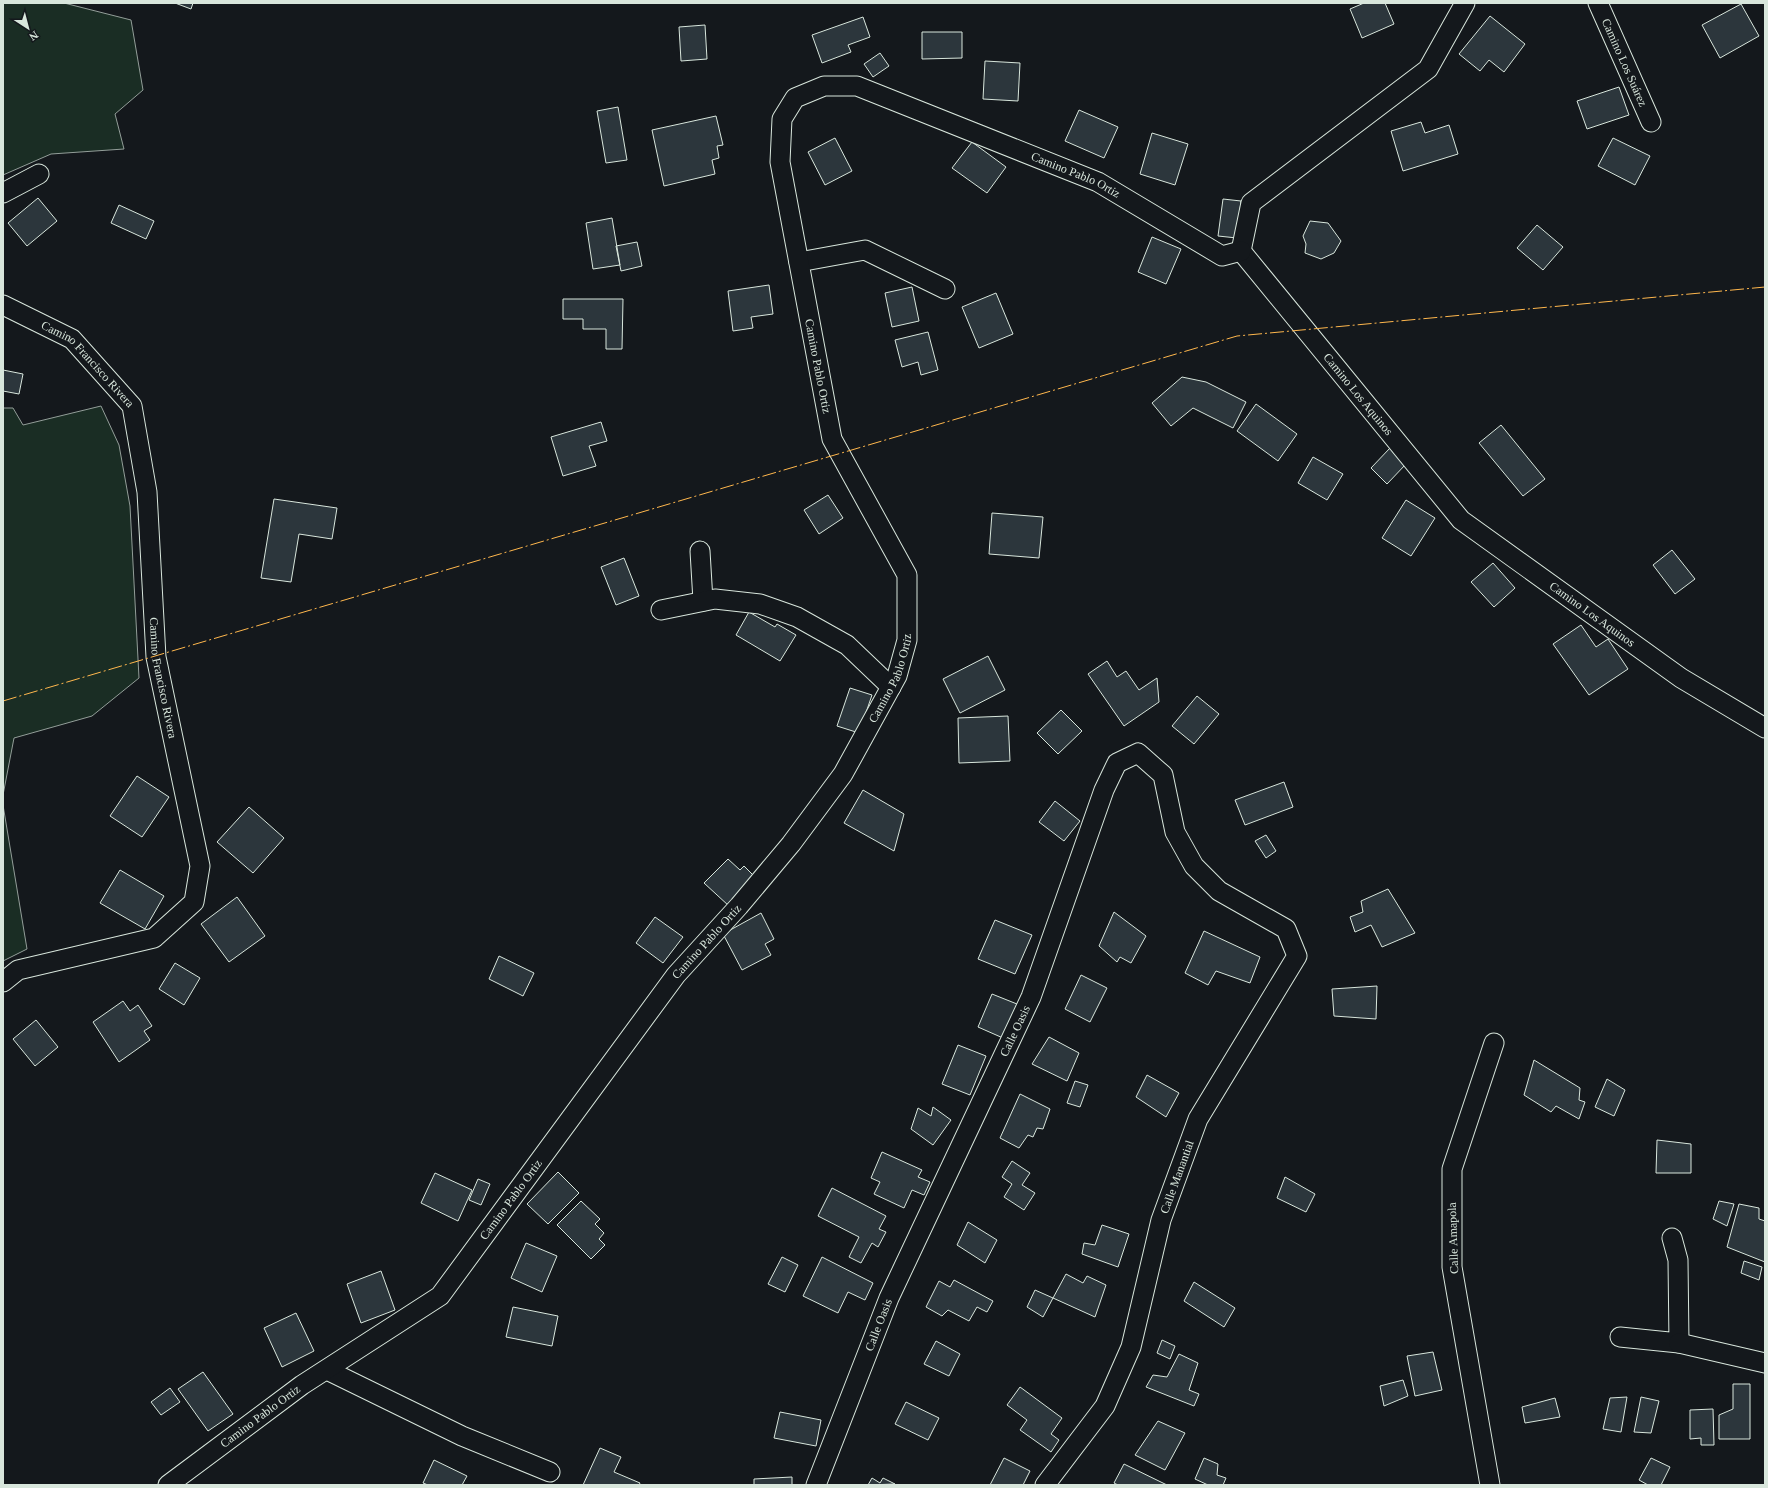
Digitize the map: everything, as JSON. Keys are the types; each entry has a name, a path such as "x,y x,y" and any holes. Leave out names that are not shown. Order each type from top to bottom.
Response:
{"street":[{"path":"1241,251 1251,203 1428,69 1465,3"},
{"name":"Camino Los Suárez","path":"1598,3 1651,122"},
{"name":"Camino Pablo Ortiz","path":"168,1485 302,1385 440,1296 676,974 739,906 782,855 843,774 897,676 907,640 907,575 832,439 780,162 782,119 795,98 824,86 857,86 1098,182 1222,256 1241,251"},
{"path":"3,193 39,174"},
{"path":"799,262 865,250 945,289"},
{"name":"Camino Los Aquinos","path":"1241,251 1461,520 1681,678 1765,728"},
{"name":"Camino Francisco Rivera","path":"3,305 72,339 132,406 147,492 156,657 200,866 194,902 154,938 18,970 3,982"},
{"path":"700,551 703,601"},
{"path":"661,610 715,599 760,604 797,617 847,645 891,687"},
{"name":"Calle Oasis","path":"816,1485 889,1298 1031,997 1104,790 1117,763 1138,753 1163,775 1175,832 1194,866 1219,891 1236,901"},
{"name":"Calle Manantial","path":"1045,1485 1105,1406 1131,1347 1161,1220 1198,1119 1297,956 1286,929 1236,901"},
{"name":"Calle Amapola","path":"1490,1485 1452,1267 1452,1169 1494,1042"},
{"path":"1672,1238 1678,1260 1679,1343"},
{"path":"1620,1337 1679,1343 1765,1363"},
{"path":"327,1370 462,1436 550,1472"}],"green space":[{"path":"3,3 64,3 131,20 143,90 115,114 124,149 51,154 3,175"},
{"path":"101,406 119,445 130,506 139,678 92,716 14,738 3,795 3,408 13,408 23,425"},
{"path":"3,805 27,949 3,961"}],"building":[{"path":"175,3 193,3 191,9"},
{"path":"1364,3 1385,3 1394,24 1362,38 1350,9"},
{"path":"1741,4 1759,36 1720,58 1702,25"},
{"path":"1490,16 1525,44 1504,72 1489,60 1480,71 1459,54"},
{"path":"863,17 870,37 848,45 851,52 822,63 812,35"},
{"path":"705,25 707,59 681,61 679,27"},
{"path":"922,32 962,32 962,58 922,59"},
{"path":"880,53 889,66 873,77 864,64"},
{"path":"985,61 1020,63 1018,101 983,99"},
{"path":"1619,87 1629,115 1587,129 1577,101"},
{"path":"618,107 627,160 606,163 597,111"},
{"path":"1079,110 1118,127 1104,158 1065,141"},
{"path":"716,116 723,145 717,146 719,158 712,160 715,174 664,186 652,130"},
{"path":"1421,122 1425,133 1449,125 1458,154 1403,171 1391,131"},
{"path":"1152,133 1188,144 1175,185 1140,174"},
{"path":"835,138 852,171 825,185 808,152"},
{"path":"1613,138 1650,156 1635,185 1598,166"},
{"path":"972,142 1006,167 987,193 952,168"},
{"path":"38,198 57,221 27,246 8,223"},
{"path":"1223,199 1241,201 1237,238 1218,236"},
{"path":"119,205 154,221 146,239 111,223"},
{"path":"612,218 620,265 593,269 586,223"},
{"path":"1310,221 1328,223 1341,241 1334,253 1321,259 1305,253 1306,244 1303,236"},
{"path":"1537,225 1563,247 1543,270 1517,248"},
{"path":"1152,237 1181,249 1166,284 1138,272"},
{"path":"637,242 642,266 621,271 616,246"},
{"path":"769,285 773,314 751,317 753,328 733,331 728,291"},
{"path":"912,287 919,321 892,327 885,293"},
{"path":"996,293 1013,334 979,348 962,307"},
{"path":"563,299 623,299 622,349 606,349 606,329 583,329 583,319 563,319"},
{"path":"928,332 938,370 921,375 918,362 902,367 895,340"},
{"path":"3,370 23,374 19,394 3,391"},
{"path":"1182,377 1206,382 1246,402 1233,428 1193,408 1171,426 1152,403"},
{"path":"1256,404 1297,434 1278,461 1237,431"},
{"path":"601,422 607,441 589,446 596,466 563,476 551,437"},
{"path":"1501,425 1545,479 1523,496 1479,443"},
{"path":"1390,448 1406,464 1387,484 1371,468"},
{"path":"1313,457 1343,474 1327,500 1298,483"},
{"path":"828,495 843,518 819,534 804,510"},
{"path":"274,499 337,508 332,539 299,534 291,582 261,578"},
{"path":"1406,500 1435,518 1411,556 1382,538"},
{"path":"992,513 1043,517 1039,558 989,554"},
{"path":"1672,550 1695,579 1675,594 1653,565"},
{"path":"624,558 639,596 616,605 601,567"},
{"path":"1493,563 1515,588 1494,607 1471,582"},
{"path":"749,612 775,627 777,624 796,635 780,661 736,635"},
{"path":"1581,625 1596,647 1608,639 1628,669 1589,695 1553,644"},
{"path":"988,656 1005,690 960,713 943,679"},
{"path":"1107,661 1117,677 1126,671 1139,690 1157,678 1159,702 1124,726 1088,674"},
{"path":"850,688 872,695 859,733 837,726"},
{"path":"1197,696 1219,714 1194,744 1172,726"},
{"path":"1061,710 1082,731 1058,754 1037,733"},
{"path":"1008,716 1010,761 959,763 958,718"},
{"path":"137,776 169,797 142,837 110,816"},
{"path":"1284,782 1293,807 1245,825 1235,800"},
{"path":"863,790 904,814 894,851 844,823"},
{"path":"1055,801 1080,821 1064,841 1039,822"},
{"path":"249,807 284,838 253,873 217,842"},
{"path":"1266,835 1276,851 1266,858 1255,841"},
{"path":"728,859 740,870 744,866 756,878 729,906 704,883"},
{"path":"120,870 164,896 145,929 100,903"},
{"path":"1388,889 1415,933 1382,947 1371,925 1355,932 1350,917 1363,912 1361,901"},
{"path":"237,897 265,936 229,962 201,924"},
{"path":"1114,912 1146,936 1131,963 1120,957 1117,962 1099,946"},
{"path":"761,913 774,939 765,944 771,955 742,970 723,934"},
{"path":"655,917 683,937 663,963 636,943"},
{"path":"995,920 1032,935 1015,974 978,959"},
{"path":"1204,931 1260,957 1250,983 1216,971 1208,985 1185,973"},
{"path":"499,956 534,973 523,996 489,979"},
{"path":"175,963 200,978 184,1005 159,989"},
{"path":"1081,975 1107,988 1090,1022 1065,1009"},
{"path":"1377,986 1376,1019 1334,1016 1332,989"},
{"path":"992,994 1017,1004 1003,1038 978,1027"},
{"path":"123,1001 130,1011 138,1005 152,1026 144,1031 150,1040 119,1062 93,1022"},
{"path":"36,1020 58,1047 35,1066 13,1039"},
{"path":"1049,1037 1079,1053 1067,1081 1032,1064"},
{"path":"958,1045 986,1056 970,1095 942,1084"},
{"path":"1534,1060 1580,1088 1579,1100 1585,1102 1579,1119 1556,1106 1551,1112 1524,1095"},
{"path":"1147,1075 1179,1093 1166,1117 1136,1097"},
{"path":"1607,1079 1625,1090 1614,1116 1595,1107"},
{"path":"1075,1081 1088,1085 1080,1107 1067,1103"},
{"path":"1020,1094 1050,1109 1043,1129 1037,1128 1033,1137 1028,1135 1019,1148 1000,1138"},
{"path":"933,1107 951,1120 933,1145 911,1129 918,1108 931,1116"},
{"path":"1657,1140 1691,1144 1691,1173 1656,1173"},
{"path":"882,1152 922,1170 918,1177 930,1182 924,1195 912,1190 904,1208 874,1194 880,1182 871,1178"},
{"path":"1012,1161 1030,1173 1022,1185 1035,1193 1024,1210 1004,1197 1012,1184 1002,1177"},
{"path":"558,1172 579,1193 548,1224 527,1204"},
{"path":"435,1173 472,1190 458,1221 421,1203"},
{"path":"1285,1177 1315,1194 1306,1212 1277,1198"},
{"path":"478,1179 490,1184 481,1205 469,1200"},
{"path":"832,1188 886,1216 879,1229 886,1232 878,1247 872,1243 861,1263 849,1257 859,1237 818,1216"},
{"path":"581,1201 600,1219 595,1224 604,1233 599,1239 605,1245 591,1259 557,1225"},
{"path":"1719,1201 1734,1204 1727,1226 1713,1219"},
{"path":"1739,1204 1759,1208 1759,1219 1765,1221 1765,1262 1727,1247"},
{"path":"968,1222 997,1240 985,1263 957,1245"},
{"path":"1102,1225 1129,1234 1118,1267 1082,1254 1084,1243 1095,1245"},
{"path":"526,1243 557,1256 542,1292 511,1278"},
{"path":"782,1257 798,1265 785,1292 768,1284"},
{"path":"822,1257 873,1283 865,1300 848,1292 838,1313 803,1296"},
{"path":"1744,1261 1762,1267 1759,1280 1741,1273"},
{"path":"381,1271 395,1310 361,1323 347,1284"},
{"path":"1066,1274 1083,1283 1087,1276 1106,1285 1095,1317 1053,1298"},
{"path":"954,1280 993,1301 987,1312 977,1307 969,1321 948,1310 942,1316 926,1307 939,1281 950,1287"},
{"path":"1194,1282 1235,1308 1224,1327 1184,1301"},
{"path":"1035,1290 1053,1298 1043,1317 1027,1307"},
{"path":"513,1307 558,1316 552,1346 506,1337"},
{"path":"296,1313 314,1351 282,1367 264,1328"},
{"path":"1162,1340 1175,1346 1170,1359 1157,1353"},
{"path":"936,1341 960,1354 949,1376 924,1364"},
{"path":"1433,1352 1442,1390 1415,1396 1407,1356"},
{"path":"1179,1354 1198,1363 1189,1390 1199,1394 1194,1406 1146,1387 1153,1375 1167,1377"},
{"path":"203,1372 233,1414 208,1431 178,1389"},
{"path":"1403,1380 1408,1396 1384,1406 1380,1386"},
{"path":"1733,1384 1750,1384 1750,1439 1719,1439 1719,1415 1733,1409"},
{"path":"1020,1387 1062,1418 1051,1434 1059,1440 1051,1452 1020,1430 1027,1420 1007,1405"},
{"path":"170,1388 180,1402 161,1415 151,1402"},
{"path":"1627,1397 1621,1432 1603,1429 1610,1398"},
{"path":"1641,1397 1659,1401 1651,1433 1634,1432"},
{"path":"1555,1398 1560,1417 1525,1423 1522,1407"},
{"path":"906,1402 939,1418 928,1440 895,1424"},
{"path":"1713,1409 1714,1445 1701,1445 1701,1438 1690,1439 1690,1410"},
{"path":"780,1412 821,1420 816,1446 774,1438"},
{"path":"1158,1421 1185,1433 1165,1470 1135,1455"},
{"path":"600,1448 621,1457 614,1472 640,1483 639,1485 583,1485"},
{"path":"1004,1458 1030,1471 1023,1485 990,1485"},
{"path":"1204,1458 1218,1464 1217,1475 1226,1478 1223,1485 1208,1485 1195,1479"},
{"path":"1651,1458 1670,1467 1661,1485 1648,1485 1639,1480"},
{"path":"434,1460 467,1476 462,1485 428,1485 423,1483"},
{"path":"1124,1464 1167,1485 1118,1485 1114,1483"},
{"path":"792,1477 792,1485 754,1485 754,1479"},
{"path":"872,1478 880,1483 883,1478 895,1484 868,1485"}],"power":[{"path":"3,701 1237,336 1765,287"}]}
